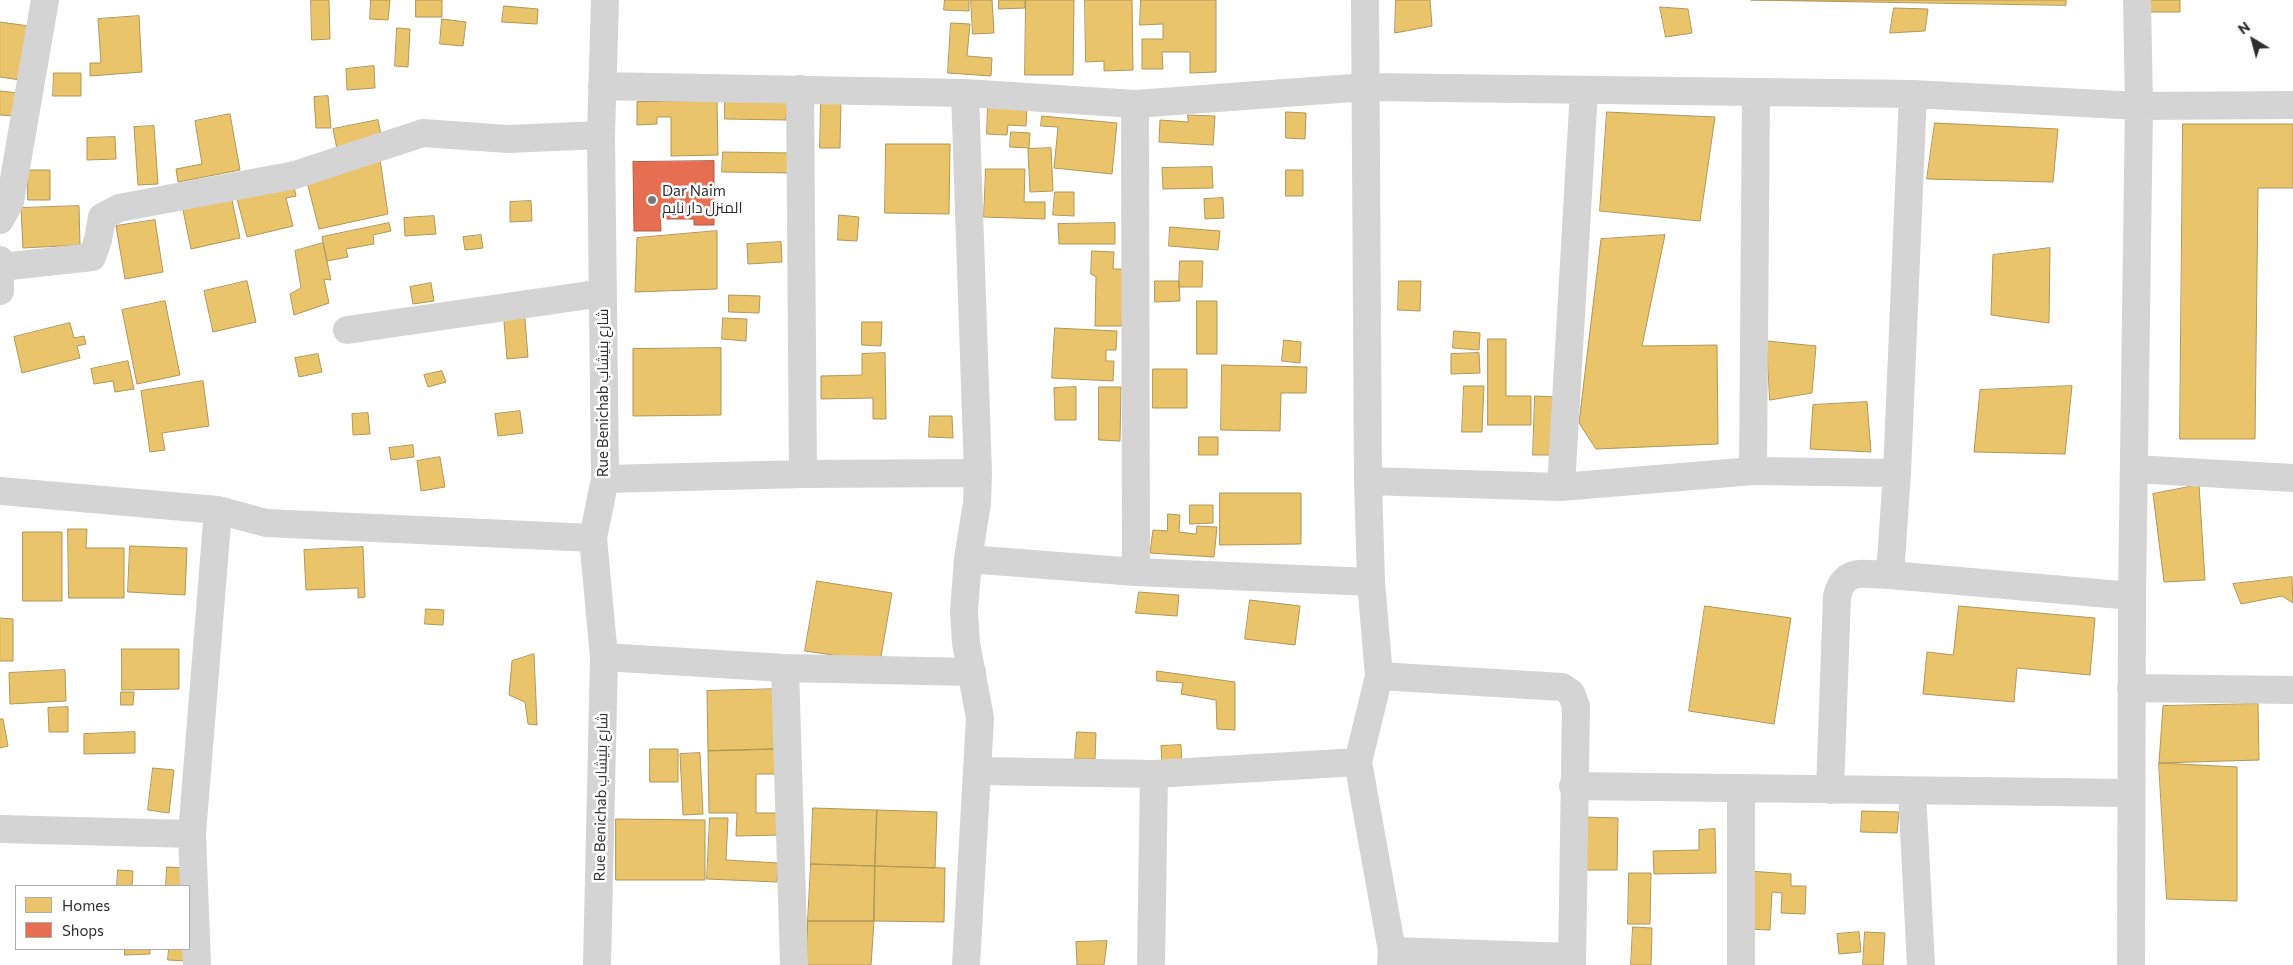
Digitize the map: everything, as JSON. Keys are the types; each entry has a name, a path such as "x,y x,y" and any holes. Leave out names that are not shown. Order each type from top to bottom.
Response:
{"street":[{"path":"0,220 10,202 45,0"},
{"name":"Rue Benichab شارع بنيشاب","path":"597,965 604,657 593,538 605,479 601,136 605,0"},
{"path":"1365,0 1368,481 1371,582 1380,676 1358,762 1391,958 1572,961 1573,786 1576,706 1571,693 1562,687 1380,676"},
{"path":"2131,965 2130,794 2139,106 2137,0"},
{"path":"602,86 964,92 1135,104 1367,87 1913,94 2139,106 2293,105"},
{"path":"800,89 802,474"},
{"path":"1561,487 1584,90"},
{"path":"964,92 978,473 977,503 968,559 964,611 966,643 980,718 966,965"},
{"path":"1753,471 1756,92"},
{"path":"1890,575 1897,473 1913,94"},
{"path":"1135,104 1136,572"},
{"path":"0,273 92,257 98,240 102,217 119,208 296,174 423,134 508,139 601,136"},
{"path":"347,330 603,293"},
{"path":"2134,468 2293,478"},
{"path":"1368,481 1561,487 1753,471 1897,473"},
{"path":"605,479 802,474 978,473"},
{"path":"0,491 218,510 266,523 593,538"},
{"path":"197,965 192,834 218,510"},
{"path":"968,559 1136,572 1371,582"},
{"path":"1830,790 1837,596 1843,580 1850,575 1890,575 2132,596"},
{"path":"604,657 785,668 972,672"},
{"path":"785,668 794,965"},
{"path":"2131,688 2293,690"},
{"path":"978,771 1154,774 1358,762"},
{"path":"1152,965 1154,774"},
{"path":"1573,786 2130,794"},
{"path":"1740,965 1741,788"},
{"path":"1912,791 1921,965"},
{"path":"0,829 192,834"}],"building: Homes":[{"path":"311,0 329,0 330,39 312,40"},
{"path":"371,0 390,0 388,20 370,19"},
{"path":"416,0 442,0 442,17 416,17"},
{"path":"945,0 969,0 969,11 944,10"},
{"path":"971,0 992,0 994,33 973,34"},
{"path":"999,0 1025,0 1025,8 999,9"},
{"path":"1026,0 1074,0 1073,75 1025,75"},
{"path":"1085,0 1132,0 1133,70 1104,71 1104,61 1086,62"},
{"path":"1141,0 1216,0 1216,72 1190,73 1190,52 1162,52 1163,69 1142,69 1142,39 1163,39 1163,24 1140,25"},
{"path":"1396,0 1430,0 1432,26 1395,33"},
{"path":"1751,0 2066,0 2066,5"},
{"path":"2147,0 2180,0 2180,12 2147,12"},
{"path":"504,6 538,9 537,24 502,22"},
{"path":"1660,7 1688,9 1692,33 1666,37"},
{"path":"1894,8 1928,9 1925,31 1890,33"},
{"path":"139,16 142,72 90,76 90,63 101,63 98,19"},
{"path":"442,19 466,22 463,46 440,44"},
{"path":"0,22 29,26 20,80 0,77"},
{"path":"951,23 970,24 967,56 992,58 991,76 948,73"},
{"path":"397,28 410,29 408,67 395,66"},
{"path":"374,66 375,88 347,90 346,69"},
{"path":"54,73 81,73 81,96 53,96"},
{"path":"0,91 18,93 16,116 0,115"},
{"path":"328,96 331,128 316,128 314,97"},
{"path":"725,100 787,101 786,120 725,119"},
{"path":"717,101 718,155 671,156 671,117 657,117 657,124 637,125 637,102"},
{"path":"821,103 841,103 840,148 820,148"},
{"path":"988,104 1027,106 1026,126 1008,125 1007,135 987,134"},
{"path":"1286,112 1306,113 1305,139 1286,138"},
{"path":"1607,112 1715,117 1700,221 1600,211"},
{"path":"230,114 240,170 178,182 176,169 202,164 195,121"},
{"path":"1188,115 1215,116 1213,145 1159,142 1160,120 1188,122"},
{"path":"1042,116 1117,123 1112,174 1054,168 1058,127 1041,126"},
{"path":"378,120 382,140 337,149 333,129"},
{"path":"1935,123 2058,129 2053,182 1927,179"},
{"path":"2183,124 2293,124 2293,188 2258,188 2255,439 2180,439"},
{"path":"154,126 158,184 138,185 134,127"},
{"path":"1011,132 1030,133 1029,148 1010,147"},
{"path":"115,137 116,159 87,160 87,138"},
{"path":"886,144 950,144 949,214 885,213"},
{"path":"1051,148 1053,191 1030,192 1028,149"},
{"path":"723,152 791,153 791,173 722,172"},
{"path":"380,159 388,214 319,229 307,182"},
{"path":"1212,167 1213,188 1163,189 1162,168"},
{"path":"986,169 1025,169 1024,202 1045,202 1045,219 984,217"},
{"path":"28,170 50,170 50,200 28,200"},
{"path":"1286,170 1303,170 1303,196 1286,196"},
{"path":"293,182 296,196 286,198 293,226 247,237 236,195"},
{"path":"1055,192 1074,192 1074,216 1053,215"},
{"path":"1223,198 1224,218 1205,219 1204,199"},
{"path":"232,200 240,238 191,249 183,210"},
{"path":"531,201 532,221 510,222 510,202"},
{"path":"79,206 80,245 23,248 21,208"},
{"path":"839,215 859,217 857,241 838,240"},
{"path":"434,216 436,234 405,236 404,218"},
{"path":"155,220 163,272 125,279 116,226"},
{"path":"389,223 391,231 373,235 374,244 346,249 348,257 327,261 322,237"},
{"path":"1115,223 1115,244 1059,244 1058,224"},
{"path":"1170,227 1220,231 1218,250 1169,246"},
{"path":"717,231 717,289 635,292 637,238"},
{"path":"481,235 483,248 465,250 463,237"},
{"path":"1665,235 1642,346 1717,345 1718,444 1596,449 1579,423 1601,239"},
{"path":"781,242 782,262 748,264 747,244"},
{"path":"323,243 331,280 324,279 329,303 294,315 290,294 301,288 295,251"},
{"path":"2050,248 2049,323 1991,315 1993,255"},
{"path":"1092,251 1114,252 1113,269 1124,269 1122,326 1095,326 1096,277 1091,274"},
{"path":"1180,261 1203,261 1202,287 1179,287"},
{"path":"247,281 256,322 213,332 204,291"},
{"path":"1155,281 1179,281 1180,301 1155,302"},
{"path":"1399,281 1421,281 1420,311 1398,310"},
{"path":"431,283 434,301 413,304 410,287"},
{"path":"729,295 760,296 759,313 729,312"},
{"path":"165,301 180,375 137,384 122,310"},
{"path":"1197,301 1217,301 1217,354 1197,354"},
{"path":"524,307 528,357 507,359 503,309"},
{"path":"723,318 747,319 746,341 722,339"},
{"path":"862,322 882,322 881,346 862,345"},
{"path":"70,323 74,338 84,336 86,344 77,346 80,358 22,373 14,337"},
{"path":"1055,328 1117,331 1116,350 1106,350 1106,361 1114,361 1113,381 1052,378"},
{"path":"1454,331 1480,333 1479,350 1453,348"},
{"path":"1488,339 1506,339 1506,396 1531,396 1531,425 1488,425"},
{"path":"1284,340 1301,342 1300,363 1282,361"},
{"path":"1767,341 1816,346 1812,393 1770,400"},
{"path":"721,348 721,415 633,416 633,349"},
{"path":"885,353 886,419 873,419 873,398 821,399 821,376 862,375 862,354"},
{"path":"1479,353 1480,373 1451,374 1451,354"},
{"path":"318,354 322,372 299,377 295,358"},
{"path":"128,361 134,389 115,392 113,381 94,384 91,369"},
{"path":"1222,365 1307,367 1306,393 1281,393 1280,431 1221,430"},
{"path":"1153,369 1187,369 1187,408 1153,408"},
{"path":"442,371 446,382 428,387 424,375"},
{"path":"203,381 209,426 162,433 165,450 150,452 141,391"},
{"path":"1464,386 1484,386 1482,432 1462,432"},
{"path":"2072,386 2065,454 1974,452 1980,390"},
{"path":"1076,387 1076,420 1055,420 1054,388"},
{"path":"1099,387 1121,387 1120,441 1099,440"},
{"path":"1535,396 1556,397 1553,455 1533,455"},
{"path":"1867,402 1871,452 1810,449 1813,405"},
{"path":"520,411 523,433 498,436 495,414"},
{"path":"368,413 370,434 353,435 352,414"},
{"path":"930,416 952,416 953,438 929,437"},
{"path":"1199,437 1218,437 1218,455 1199,455"},
{"path":"413,445 414,457 391,460 389,448"},
{"path":"440,457 445,487 421,491 417,461"},
{"path":"2199,485 2205,580 2164,582 2153,494"},
{"path":"1220,493 1301,493 1301,544 1220,545"},
{"path":"1190,505 1213,505 1213,523 1190,524"},
{"path":"1168,514 1180,515 1179,532 1196,534 1197,526 1217,527 1214,557 1150,553 1153,530 1167,531"},
{"path":"68,529 87,529 86,548 124,548 124,598 69,598"},
{"path":"23,532 62,532 62,601 23,601"},
{"path":"130,546 187,548 185,595 128,592"},
{"path":"363,547 365,597 358,598 358,588 306,590 304,550"},
{"path":"2292,577 2293,603 2282,596 2241,604 2233,584"},
{"path":"817,581 892,593 880,662 805,651"},
{"path":"1139,592 1179,595 1177,616 1136,613"},
{"path":"1250,600 1300,606 1295,645 1245,639"},
{"path":"1705,606 1791,618 1774,724 1689,711"},
{"path":"1959,606 2095,618 2090,675 2017,668 2014,702 1923,694 1927,652 1953,655"},
{"path":"426,609 444,610 443,625 425,624"},
{"path":"0,618 13,619 13,661 0,661"},
{"path":"122,649 179,649 179,689 122,690"},
{"path":"534,654 537,725 528,724 525,702 509,695 512,661"},
{"path":"65,670 66,701 10,704 9,673"},
{"path":"1157,671 1235,682 1235,730 1217,729 1216,700 1181,694 1183,683 1157,681"},
{"path":"779,689 781,749 708,751 707,691"},
{"path":"121,692 134,692 133,705 121,705"},
{"path":"2258,704 2259,760 2159,763 2163,706"},
{"path":"68,707 68,732 49,732 48,708"},
{"path":"0,719 3,719 8,746 0,748"},
{"path":"135,732 135,753 84,754 84,734"},
{"path":"1077,732 1096,733 1095,759 1075,759"},
{"path":"1181,745 1182,764 1162,765 1161,746"},
{"path":"650,749 678,749 678,782 650,782"},
{"path":"781,749 782,774 756,774 756,813 780,813 780,835 736,836 737,813 709,813 708,751"},
{"path":"700,753 703,814 683,815 680,754"},
{"path":"2159,763 2237,767 2237,901 2167,899"},
{"path":"153,768 174,770 169,813 148,810"},
{"path":"813,808 877,810 875,866 811,864"},
{"path":"877,810 937,812 935,868 875,866"},
{"path":"1862,811 1899,812 1897,833 1861,832"},
{"path":"1585,817 1618,818 1617,870 1584,870"},
{"path":"710,818 728,818 726,860 778,863 777,882 707,879"},
{"path":"616,819 705,820 705,880 616,880"},
{"path":"1715,829 1716,873 1654,874 1653,851 1699,850 1699,830"},
{"path":"811,864 875,866 874,921 808,921"},
{"path":"875,866 945,868 944,922 874,921"},
{"path":"167,867 189,868 188,885 166,885"},
{"path":"118,870 133,871 132,885 117,885"},
{"path":"1749,871 1791,874 1791,886 1806,886 1805,914 1781,913 1782,893 1772,892 1770,930 1747,929"},
{"path":"1629,873 1651,873 1650,924 1628,924"},
{"path":"808,921 874,921 871,965 807,965"},
{"path":"1633,927 1652,928 1651,965 1631,965"},
{"path":"1859,932 1861,952 1839,954 1837,934"},
{"path":"1865,932 1885,933 1883,965 1863,965"},
{"path":"1107,941 1104,965 1077,965 1076,942"},
{"path":"125,950 150,950 150,954 125,955"},
{"path":"169,950 187,950 187,961 168,960"}],"building: Shops":[{"path":"714,161 714,225 694,225 694,219 666,219 666,205 660,206 661,231 634,231 633,162"}],"place":[{"name":"Dar Naim المنزل دار نايم","path":"652,200"}]}
